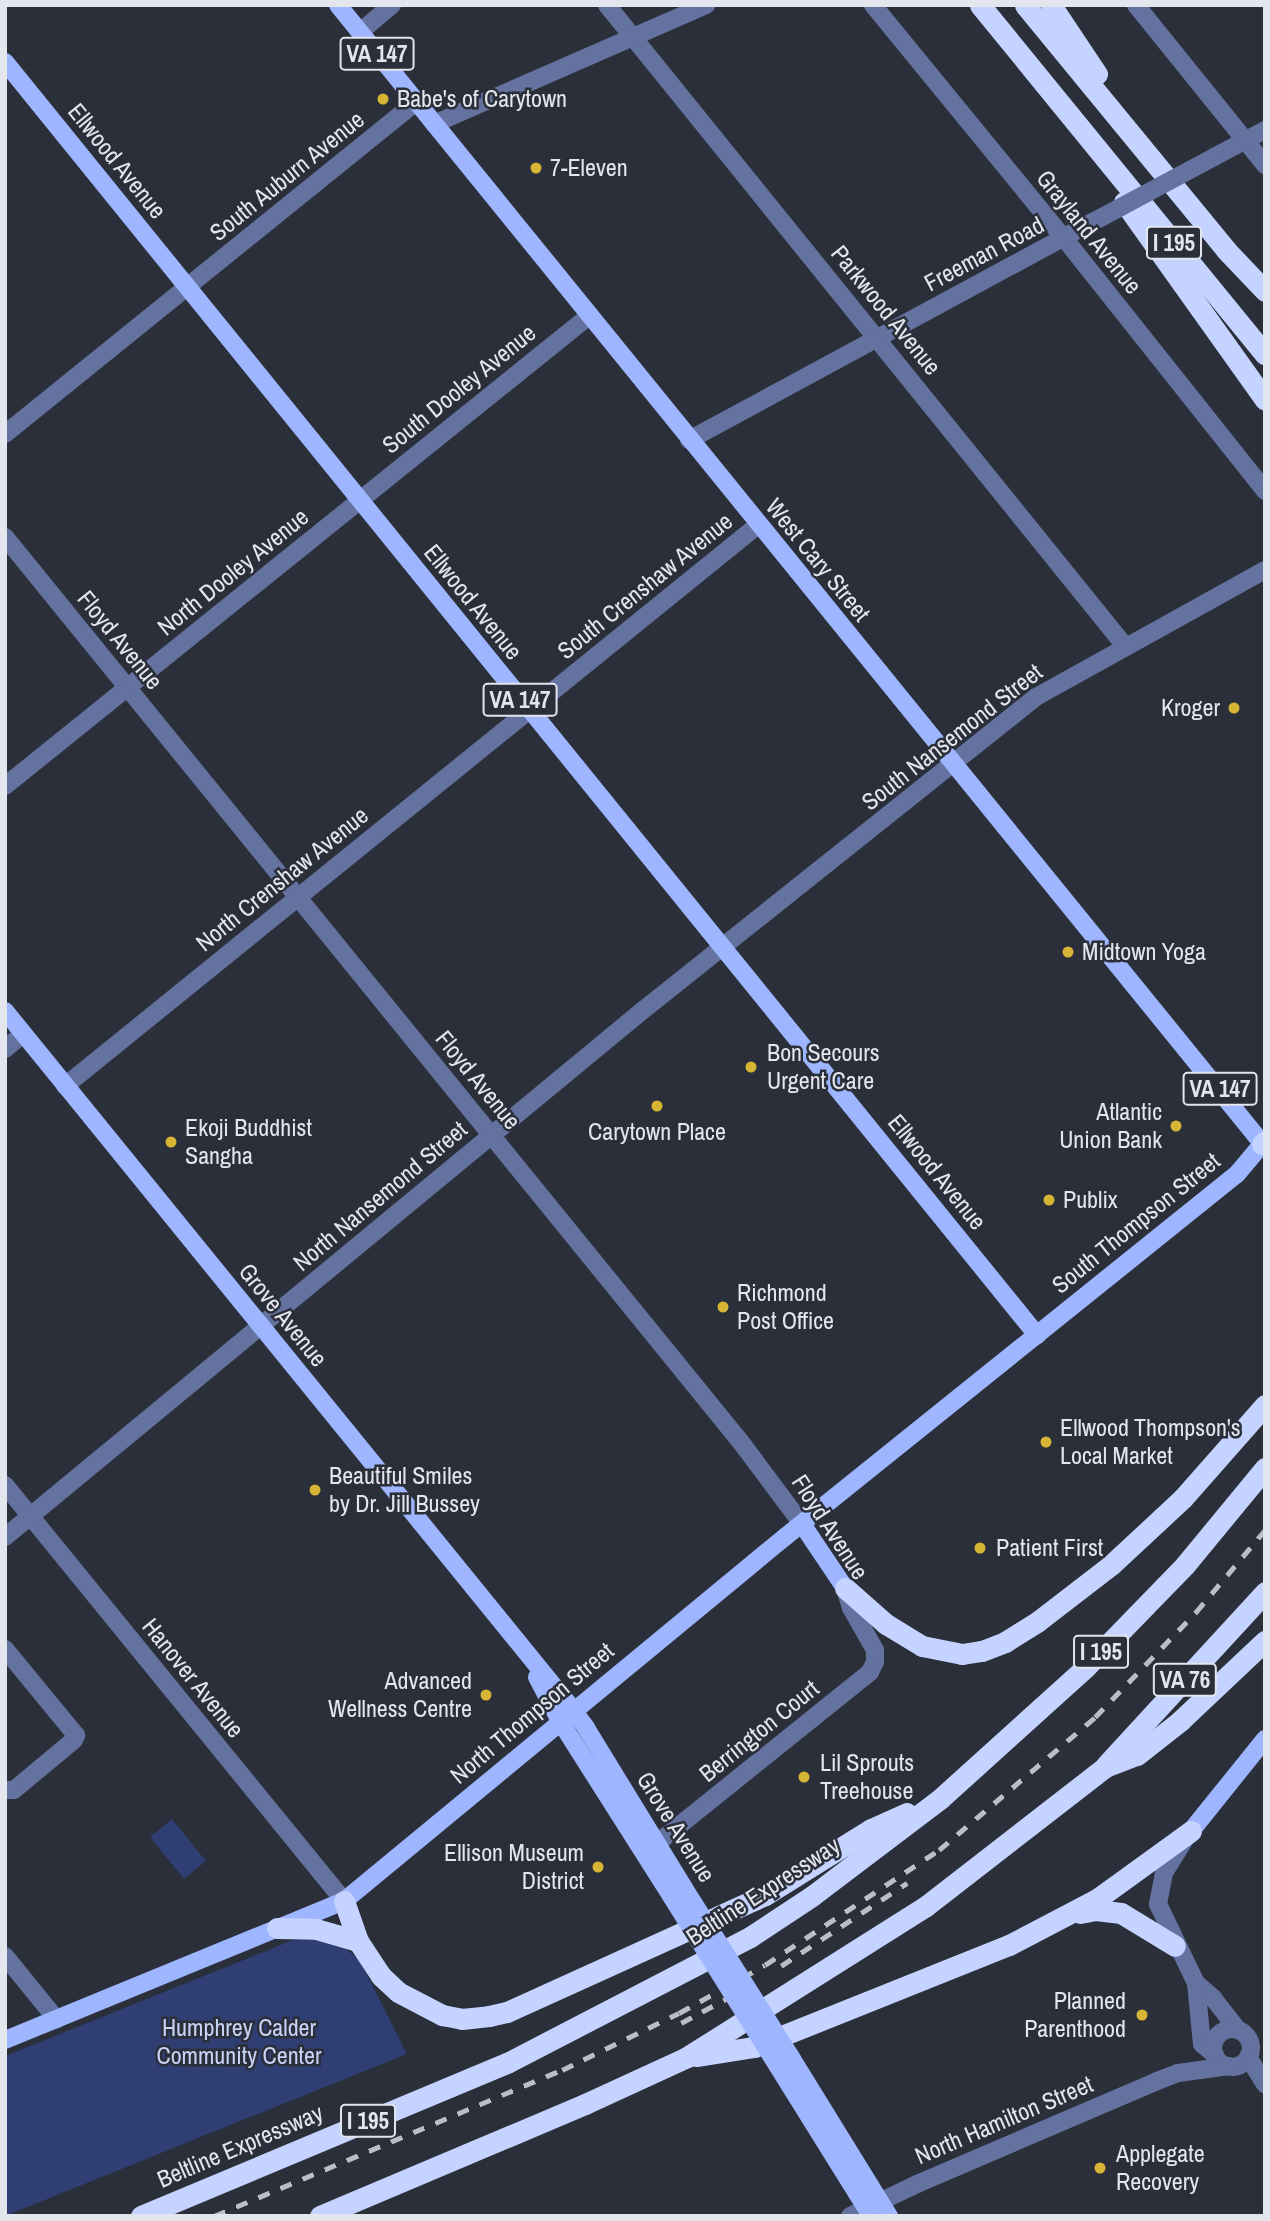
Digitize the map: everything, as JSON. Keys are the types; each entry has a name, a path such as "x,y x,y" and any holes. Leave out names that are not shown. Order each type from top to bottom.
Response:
{"highway":[{"name":"I 195","path":"980,5 1265,354"},
{"name":"I 195","path":"1025,5 1153,161 1265,291"},
{"path":"1051,5 1153,161"},
{"path":"1083,131 1098,166 1265,400"},
{"path":"845,1588 886,1624 922,1646 962,1654 982,1651 1005,1642 1037,1622 1111,1565 1183,1498 1265,1405"},
{"name":"Beltline Expressway","path":"141,2216 507,2063 750,1937 812,1896 941,1797 1085,1668 1185,1565 1265,1468"},
{"name":"VA 76","path":"1105,1767 1231,1633 1265,1592"},
{"path":"320,2216 585,2104 687,2057 926,1906 1105,1767 1137,1755 1180,1721 1265,1641"},
{"path":"344,1901 358,1941 381,1976 420,2005 442,2015 462,2019 507,2012 765,1895 871,1829 941,1797"},
{"path":"687,2057 754,2047 1009,1945 1097,1899 1191,1831"},
{"path":"1065,1917 1096,1910 1121,1913 1175,1946"},
{"path":"277,1927 316,1929 358,1941"}],"main road":[{"name":"West Cary Street","path":"338,5 951,764 1224,1093 1264,1147"},
{"name":"Ellwood Avenue","path":"5,62 1037,1335"},
{"name":"Grove Avenue","path":"7,1018 23,1034 522,1649 567,1716 784,2062 871,2211"},
{"name":"South Thompson Street","path":"1037,1335 1237,1174 1264,1147"},
{"name":"North Thompson Street","path":"5,2040 344,1901 802,1524 1037,1335"},
{"name":"Floyd Avenue","path":"802,1524 845,1588"},
{"path":"1191,1831 1265,1739"}],"street":[{"path":"360,32 392,5"},
{"name":"Parkwood Avenue","path":"607,5 1125,646"},
{"path":"434,124 706,5"},
{"name":"Grayland Avenue","path":"873,5 1064,238 1265,491"},
{"path":"1136,5 1265,165"},
{"name":"South Auburn Avenue","path":"5,434 416,102"},
{"name":"Freeman Road","path":"689,440 1265,130"},
{"name":"South Dooley Avenue","path":"360,500 589,316"},
{"name":"North Dooley Avenue","path":"5,786 360,500"},
{"name":"South Crenshaw Avenue","path":"530,711 758,525"},
{"name":"Floyd Avenue","path":"5,537 740,1441 802,1524"},
{"name":"South Nansemond Street","path":"723,948 1036,697 1265,570"},
{"name":"North Crenshaw Avenue","path":"65,1086 530,711"},
{"name":"North Nansemond Street","path":"5,1537 491,1135 723,948"},
{"path":"5,1049 23,1034"},
{"name":"Hanover Avenue","path":"5,1485 344,1901"},
{"name":"Floyd Avenue","path":"845,1588 850,1608 875,1650 875,1662 870,1672"},
{"path":"5,1790 14,1790 74,1740 76,1735 7,1655"},
{"name":"Berrington Court","path":"650,1849 870,1672"},
{"path":"1191,1831 1164,1873 1157,1895 1160,1914 1196,1983 1211,2046 1221,2063 1230,2066 1241,2064 1254,2049"},
{"path":"5,1956 57,2020"},
{"path":"1196,1983 1246,2036 1254,2049 1265,2084"},
{"path":"1211,2046 1223,2031 1238,2030"},
{"name":"North Hamilton Street","path":"1178,2073 1211,2046"},
{"name":"North Hamilton Street","path":"871,2211 917,2183 1178,2073 1230,2066"}],"green space":[{"path":"172,1819 206,1861 184,1879 150,1837"},
{"name":"Humphrey Calder Community Center","path":"293,1940 316,1940 343,1947 359,1959 407,2054 5,2216 5,2056"}],"railway":[{"path":"214,2216 562,2070 679,2013 765,1965 939,1850 1095,1717 1196,1612 1265,1530"},
{"path":"781,1966 907,1883"},
{"path":"681,2023 733,1995"}],"place":[{"name":"Babe's of Carytown","path":"383,99"},
{"name":"7-Eleven","path":"536,168"},
{"name":"Kroger","path":"1234,708"},
{"name":"Midtown Yoga","path":"1068,952"},
{"name":"Bon Secours Urgent Care","path":"751,1067"},
{"name":"Carytown Place","path":"657,1106"},
{"name":"Atlantic Union Bank","path":"1176,1126"},
{"name":"Ekoji Buddhist Sangha","path":"171,1142"},
{"name":"Publix","path":"1049,1200"},
{"name":"Richmond Post Office","path":"723,1307"},
{"name":"Ellwood Thompson's Local Market","path":"1046,1442"},
{"name":"Beautiful Smiles by Dr. Jill Bussey","path":"315,1490"},
{"name":"Patient First","path":"980,1548"},
{"name":"Advanced Wellness Centre","path":"486,1695"},
{"name":"Lil Sprouts Treehouse","path":"804,1777"},
{"name":"Ellison Museum District","path":"598,1867"},
{"name":"Planned Parenthood","path":"1142,2015"},
{"name":"Applegate Recovery","path":"1100,2168"}]}
